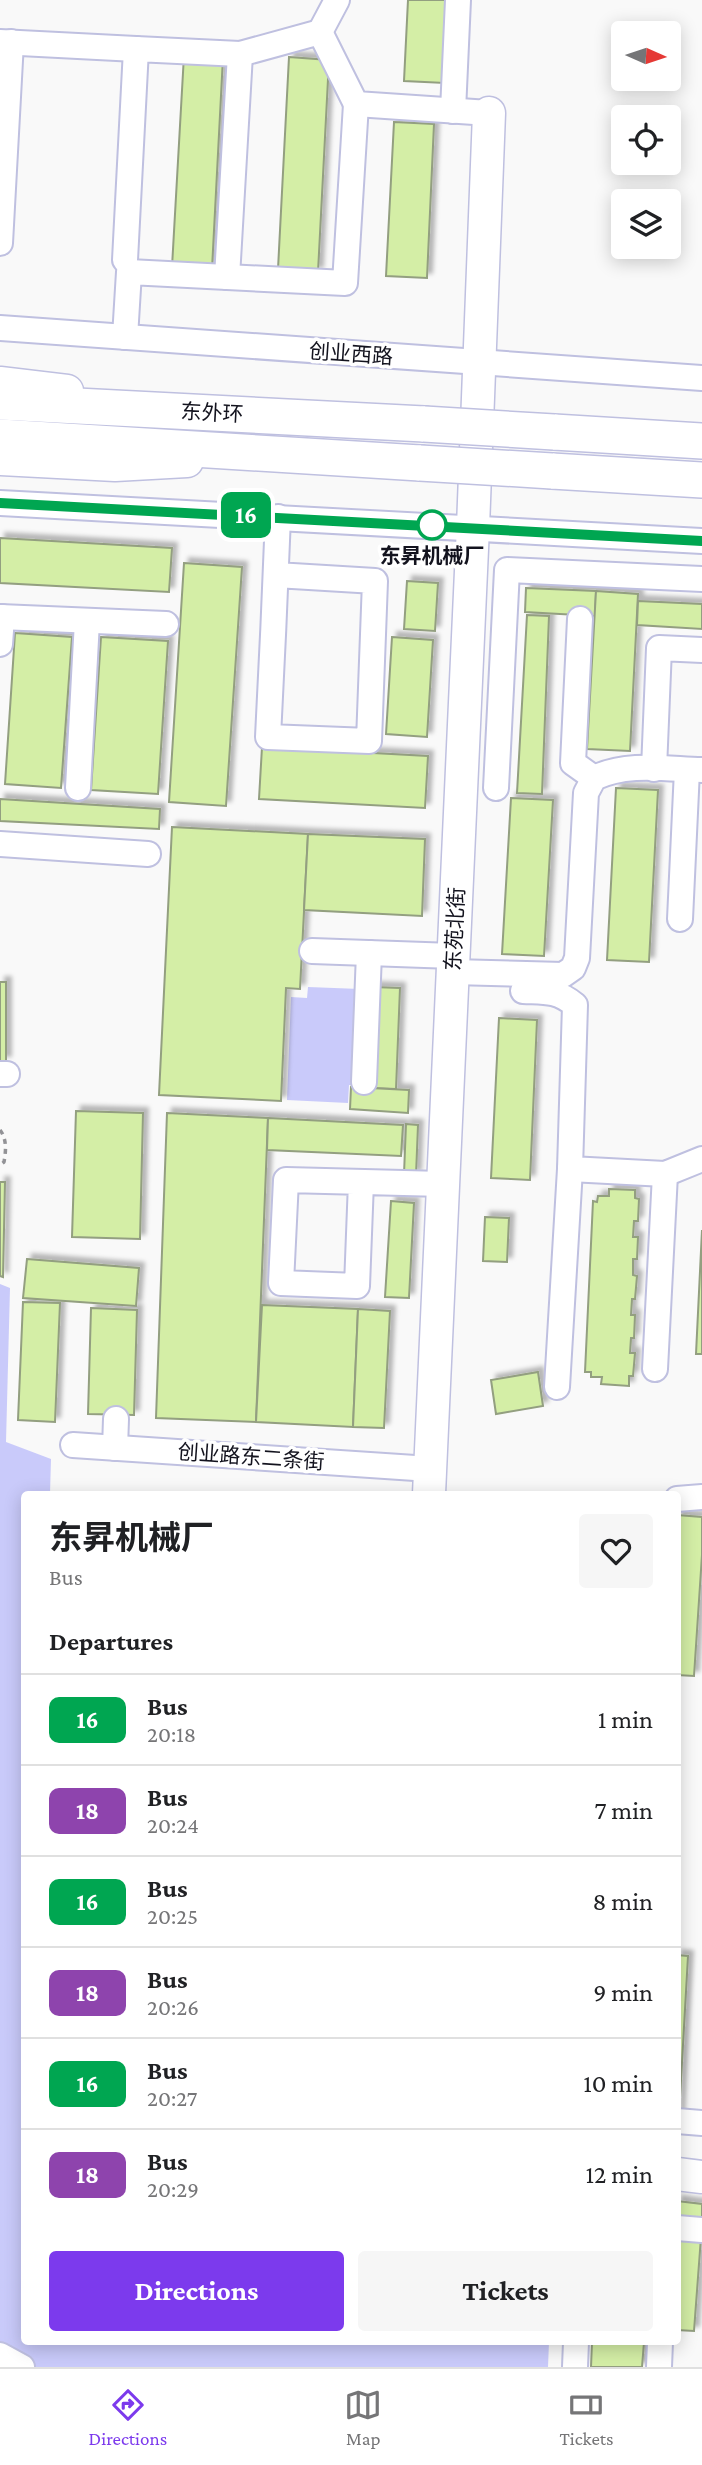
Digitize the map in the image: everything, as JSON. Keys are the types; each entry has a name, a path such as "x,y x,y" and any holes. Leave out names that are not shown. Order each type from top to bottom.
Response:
{"highway":[{"name":"东外环","path":"0,402 702,441"},
{"name":"东外环","path":"0,437 702,480"}],"main road":[{"name":"东苑北街","path":"429,1482 473,527 489,113"},
{"path":"0,383 301,418"},
{"path":"0,459 115,465 300,456"},
{"path":"681,2174 702,2177"}],"street":[{"path":"0,243 6,42 240,54 320,32 337,0"},
{"path":"453,111 458,0"},
{"path":"125,337 129,272 345,283 356,104 320,32"},
{"path":"125,260 136,49"},
{"path":"227,277 240,54"},
{"path":"356,104 489,113"},
{"name":"创业西路","path":"0,328 702,377"},
{"path":"0,503 702,541"},
{"path":"276,575 375,581 369,741 268,737 278,517"},
{"path":"471,568 702,579"},
{"path":"496,788 507,570"},
{"path":"0,644 1,617 166,624"},
{"path":"580,619 573,763 594,778"},
{"path":"78,788 88,621"},
{"path":"654,769 659,648 702,650"},
{"path":"558,1387 586,793 594,778 609,771 626,768 695,770 680,919"},
{"path":"0,844 148,854"},
{"path":"312,951 369,953 554,992 575,1005"},
{"path":"365,1082 369,953"},
{"path":"453,972 563,975 573,968 578,958"},
{"path":"570,1170 665,1174 702,1159"},
{"path":"655,1369 665,1174"},
{"path":"361,1182 357,1286 281,1283 286,1180 443,1184"},
{"path":"115,1448 116,1419"},
{"name":"创业路东二条街","path":"73,1445 429,1482"},
{"path":"681,1499 702,1497"},
{"path":"681,2121 702,2123"},
{"path":"681,2228 702,2230"},
{"path":"575,2367 576,2345"},
{"path":"659,2367 660,2345"},
{"path":"0,2355 22,2367"}],"path":[{"path":"0,1130 6,1150 4,1162 0,1165"}],"shaded area":[{"path":"308,987 360,989 355,1085 349,1085 348,1103 287,1100 291,997 307,998"},
{"path":"0,1284 10,1288 6,1442 51,1459 50,1491 21,1491 21,2345 549,2345 548,2367 0,2367"}],"building":[{"path":"408,0 449,0 445,83 404,81"},
{"path":"184,55 223,57 212,269 172,267"},
{"path":"289,57 329,60 318,272 278,269"},
{"path":"394,122 434,124 427,278 386,276"},
{"path":"0,538 172,548 169,592 0,583"},
{"path":"184,563 242,567 226,806 169,802"},
{"path":"407,581 438,583 435,631 404,629"},
{"path":"526,588 596,591 595,616 525,612"},
{"path":"596,591 638,594 630,751 587,749"},
{"path":"638,601 702,604 702,629 637,625"},
{"path":"527,615 549,616 542,794 517,793"},
{"path":"15,633 72,637 61,788 5,784"},
{"path":"101,637 168,641 158,794 91,790"},
{"path":"392,637 433,640 427,737 386,734"},
{"path":"262,747 428,756 425,808 259,799"},
{"path":"616,788 658,790 649,962 607,960"},
{"path":"511,798 553,800 544,956 502,954"},
{"path":"0,799 160,809 159,829 0,821"},
{"path":"172,827 308,834 300,989 286,988 281,1101 159,1095"},
{"path":"308,834 425,839 422,916 304,910"},
{"path":"0,982 6,982 6,1061 0,1061"},
{"path":"373,987 400,988 396,1089 370,1088"},
{"path":"499,1018 537,1020 530,1180 491,1178"},
{"path":"351,1087 409,1090 408,1113 350,1109"},
{"path":"76,1111 143,1113 140,1239 72,1237"},
{"path":"167,1113 268,1118 256,1422 156,1418"},
{"path":"268,1118 403,1125 401,1156 267,1150"},
{"path":"406,1124 418,1125 416,1175 404,1174"},
{"path":"0,1182 5,1182 3,1277 0,1276"},
{"path":"609,1189 635,1190 635,1198 639,1199 638,1221 634,1221 633,1237 638,1237 637,1259 633,1259 633,1275 637,1276 635,1299 632,1299 631,1315 635,1315 630,1353 635,1353 633,1376 629,1376 629,1386 601,1384 602,1377 591,1377 591,1372 585,1372 593,1201 597,1202 598,1196 609,1196"},
{"path":"391,1201 414,1203 409,1298 385,1297"},
{"path":"485,1217 509,1218 507,1262 483,1261"},
{"path":"702,1230 702,1354 696,1354"},
{"path":"27,1259 139,1268 136,1306 23,1298"},
{"path":"23,1302 60,1303 55,1422 18,1420"},
{"path":"262,1305 358,1309 353,1427 256,1422"},
{"path":"91,1308 137,1310 134,1415 88,1414"},
{"path":"358,1309 390,1311 384,1428 353,1427"},
{"path":"538,1372 543,1406 496,1414 491,1380"},
{"path":"681,1515 702,1517 694,1676 681,1675"},
{"path":"681,1955 688,1956 681,2080"},
{"path":"681,2201 702,2204 702,2222 681,2220"},
{"path":"681,2236 701,2237 694,2331 681,2330"},
{"path":"592,2345 644,2345 642,2367 591,2367"}],"bus line":[{"name":"16","path":"0,503 702,541"}],"place":[{"name":"东昇机械厂","path":"432,525"}]}
